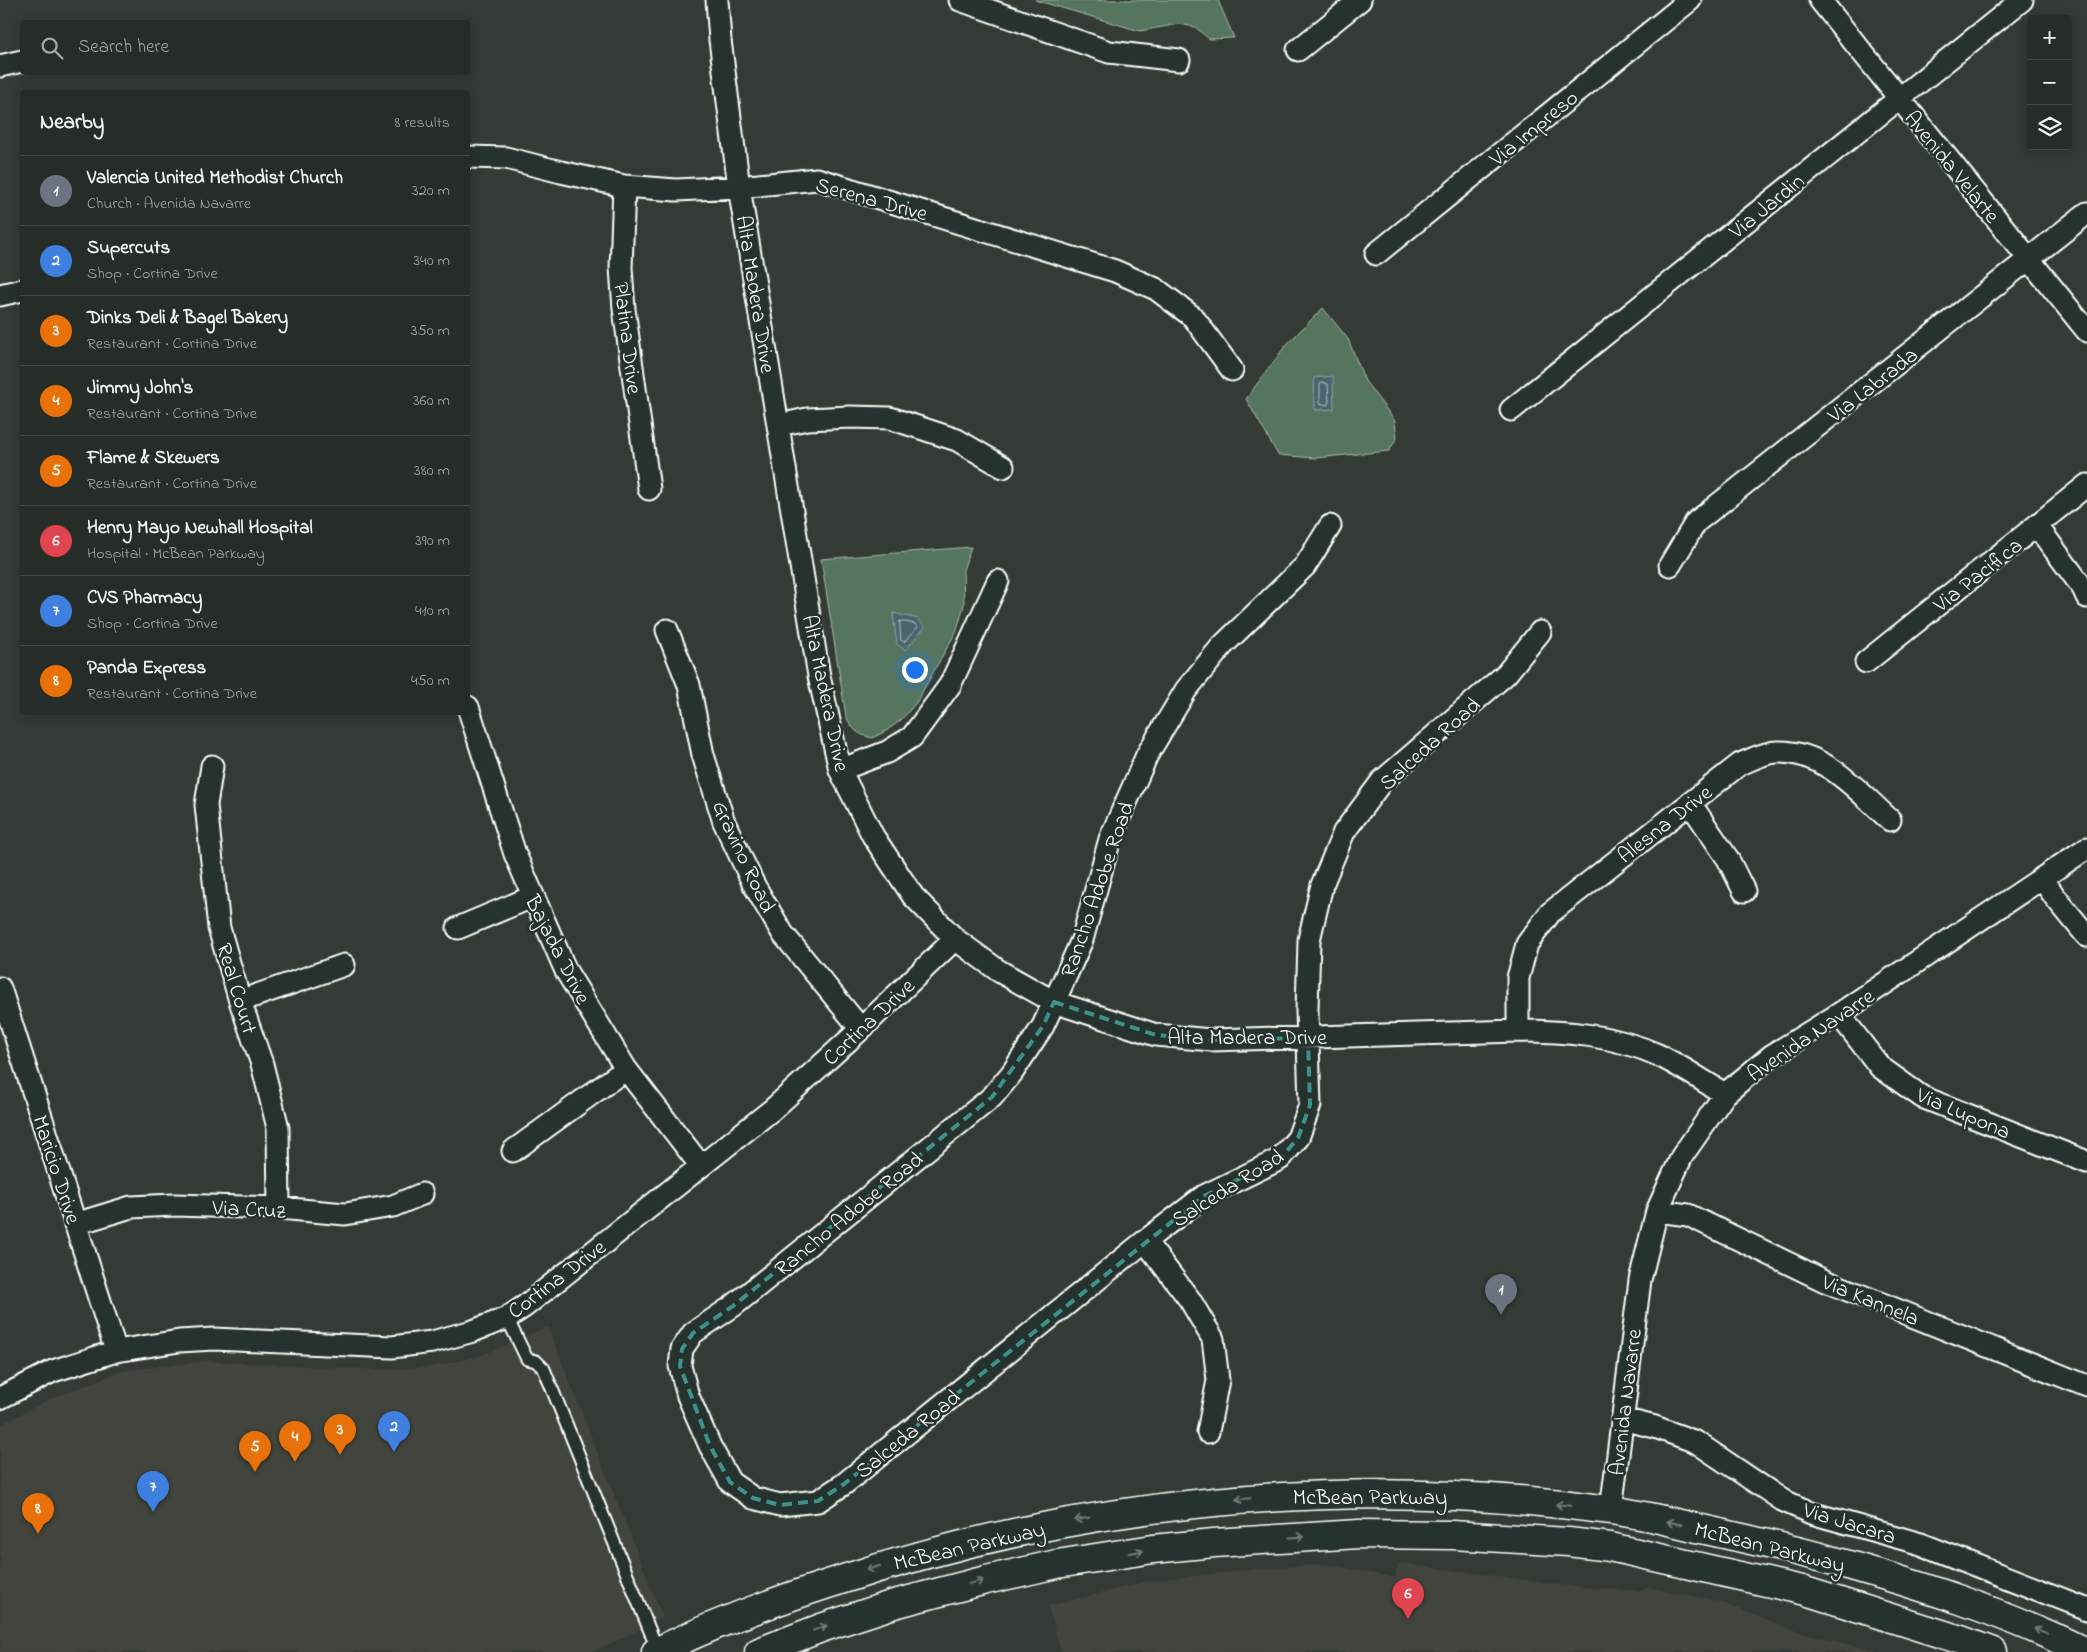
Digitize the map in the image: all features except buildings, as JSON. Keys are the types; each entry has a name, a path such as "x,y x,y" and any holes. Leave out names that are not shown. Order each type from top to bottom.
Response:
{"main road":[{"name":"McBean Parkway","path":"657,1651 718,1624 800,1593 882,1566 970,1542 1080,1519 1191,1503 1254,1498 1407,1494 1482,1497 1611,1510 1783,1546 1924,1586 2049,1634 2085,1652"},
{"name":"McBean Parkway","path":"758,1652 821,1628 894,1604 1057,1564 1153,1549 1214,1542 1359,1534 1452,1535 1568,1542 1610,1547 1802,1590 1961,1640 1993,1652"}],"street":[{"name":"Alta Madera Drive","path":"717,0 720,40 740,187 819,676 840,770 874,836 913,896 956,939 999,971 1054,1002 1156,1036 1211,1040 1518,1030 1555,1031 1612,1039 1658,1055 1725,1094"},
{"path":"960,0 1109,52 1179,60"},
{"path":"1298,50 1360,0"},
{"name":"Via Impreso","path":"1376,254 1690,0"},
{"name":"Avenida Velarte","path":"1820,0 2087,331"},
{"name":"Via Jardin","path":"1511,410 2022,0"},
{"path":"0,66 20,61"},
{"name":"Serena Drive","path":"470,157 506,158 624,186 676,190 740,187 817,179 1115,271 1156,290 1193,317 1232,370"},
{"name":"Platina Drive","path":"624,186 621,268 624,309 649,489"},
{"name":"Via Labrada","path":"1670,565 1696,522 2087,213"},
{"path":"0,295 20,290"},
{"path":"779,425 807,419 890,418 956,440 1003,467"},
{"name":"Via Pacifica","path":"1866,662 2087,486"},
{"name":"Rancho Adobe Road","path":"710,1446 688,1396 680,1366 682,1349 693,1332 733,1306 992,1096 1012,1073 1043,1026 1082,940 1110,838 1147,755 1186,690 1222,646 1305,566 1330,526"},
{"path":"2037,526 2083,588 2087,597"},
{"path":"840,770 887,752 912,737 950,685 998,582"},
{"name":"Gravino Road","path":"667,630 689,685 703,755 724,822 754,885 783,934 861,1029"},
{"name":"Salceda Road","path":"710,1446 730,1482 753,1498 780,1505 818,1501 844,1484 1145,1241 1204,1196 1280,1159 1298,1138 1310,1104 1308,1038 1309,940 1322,885 1344,832 1382,781 1506,674 1540,632"},
{"name":"Bajada Drive","path":"470,713 515,854 566,972 626,1069 700,1166"},
{"name":"Alesna Drive","path":"1518,1030 1518,978 1527,944 1550,913 1740,764 1776,752 1805,755 1836,771 1890,820"},
{"name":"Real Court","path":"212,766 206,805 219,928 240,1001 262,1064 278,1128 279,1208"},
{"path":"1690,803 1728,859 1744,891"},
{"name":"Avenida Navarre","path":"1611,1510 1640,1280 1657,1211 1682,1156 1725,1094 1771,1056 1839,1014 2087,848"},
{"path":"2042,878 2087,936"},
{"path":"458,928 532,897"},
{"name":"Cortina Drive","path":"2,1392 53,1371 116,1351 179,1341 214,1339 392,1348 432,1342 472,1331 507,1318 525,1306 773,1109 956,939"},
{"path":"240,1001 344,965"},
{"name":"Maricio Drive","path":"0,988 116,1351"},
{"name":"Via Lupona","path":"1839,1014 1880,1067 1922,1097 2087,1162"},
{"path":"513,1151 626,1069"},
{"name":"Via Cruz","path":"75,1224 131,1207 174,1204 279,1208 345,1214 393,1206 422,1194"},
{"name":"Via Kannela","path":"1657,1211 1688,1215 1826,1281 2087,1386"},
{"path":"1145,1241 1190,1300 1213,1339 1218,1380 1208,1432"},
{"name":"Via Jacara","path":"1622,1419 1655,1427 1696,1442 1782,1500 1811,1513 1921,1544 2087,1609"}],"lane":[{"path":"507,1318 527,1359 536,1361 544,1369 657,1651"}],"highlighted area":[{"path":"1054,1002 1156,1035 1211,1040 1308,1038 1310,1105 1298,1138 1280,1159 1204,1196 844,1484 818,1501 780,1505 753,1498 730,1482 710,1446 680,1366 682,1349 693,1333 733,1306 992,1097 1043,1026"}],"shaded area":[{"path":"548,1327 663,1618 593,1652 0,1652 0,1425 50,1399 122,1371 206,1361 385,1370 430,1367 480,1356"},
{"path":"1398,1563 1577,1587 1638,1591 1647,1587 1717,1601 1797,1631 1878,1652 1061,1652 1048,1606 1145,1582 1253,1569 1326,1564 1396,1578"}],"green space":[{"path":"1035,0 1218,0 1234,38 1209,39 1195,27 1179,24 1140,31"},
{"path":"1323,308 1348,339 1365,381 1395,421 1397,438 1389,451 1315,458 1278,455 1246,399 1286,345"},
{"path":"971,547 963,570 964,605 957,630 916,703 901,720 886,731 872,738 862,735 850,725 846,716 821,559"}],"water":[{"path":"1333,376 1334,409 1315,410 1314,378"},
{"path":"893,613 918,619 925,627 905,650 897,644"}],"place":[{"name":"Valencia United Methodist Church","path":"1501,1315"},
{"name":"Supercuts","path":"394,1452"},
{"name":"Dinks Deli & Bagel Bakery","path":"340,1455"},
{"name":"Jimmy John's","path":"295,1462"},
{"name":"Flame & Skewers","path":"255,1472"},
{"name":"CVS Pharmacy","path":"153,1512"},
{"name":"Panda Express","path":"38,1534"},
{"name":"Henry Mayo Newhall Hospital","path":"1408,1619"}]}
